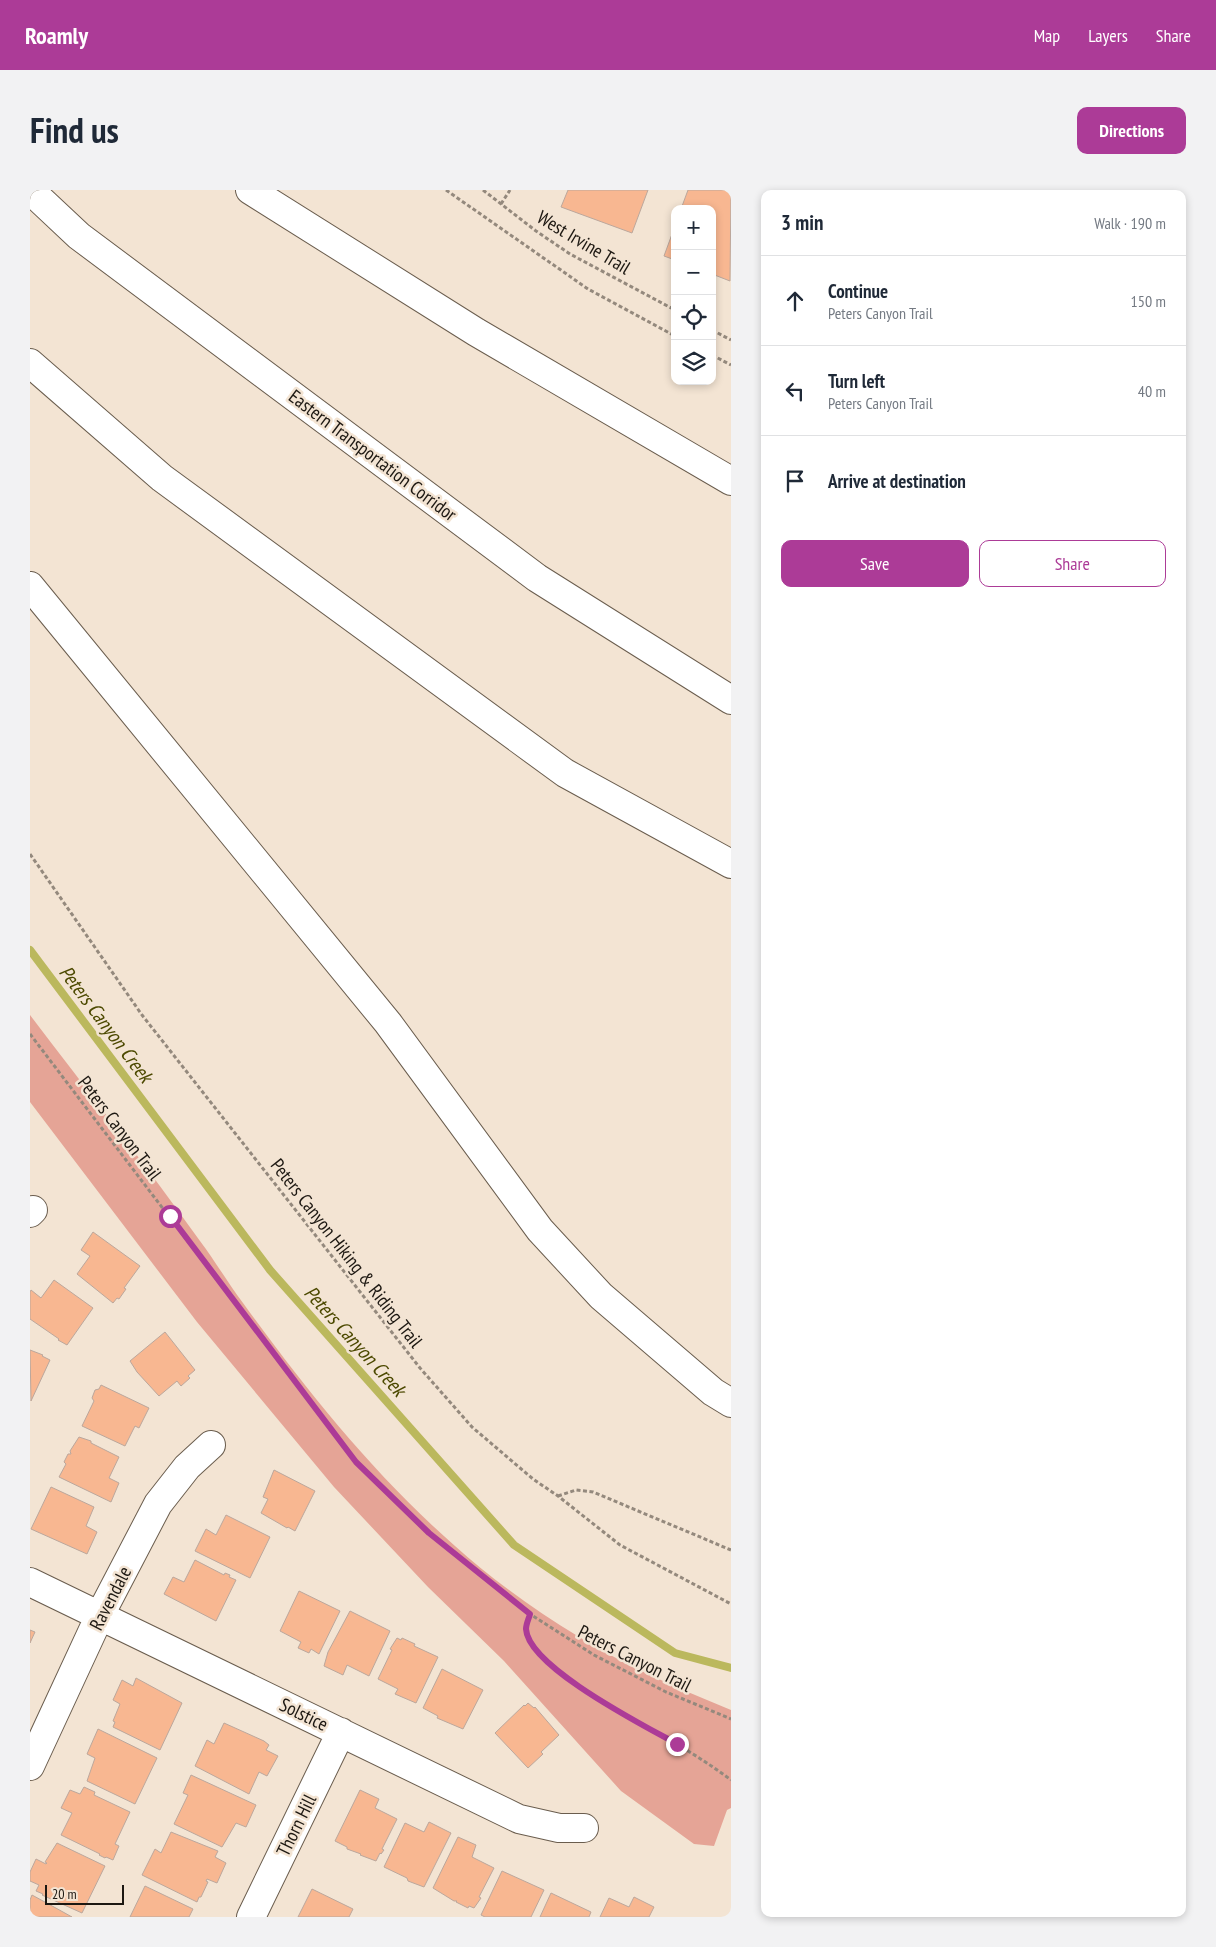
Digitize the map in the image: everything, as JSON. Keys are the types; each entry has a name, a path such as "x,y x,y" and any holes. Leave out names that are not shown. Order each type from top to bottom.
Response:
{"main road":[{"name":"Eastern Transportation Corridor","path":"30,190 79,236 537,578 731,700"},
{"path":"250,190 468,327 731,481"},
{"path":"30,362 162,478 565,773 731,864"},
{"path":"30,586 388,1023 540,1230 601,1296 713,1392 731,1403"},
{"name":"Ravendale","path":"30,1766 100,1615 158,1504 186,1466 211,1444"},
{"name":"Solstice","path":"30,1582 518,1818 559,1828 584,1828"},
{"name":"Thorn Hill","path":"251,1917 341,1732"}],"path":[{"path":"446,190 588,289 671,334"},
{"name":"West Irvine Trail","path":"483,190 536,231 570,254 671,308"},
{"path":"501,204 510,190"},
{"path":"716,332 731,340"},
{"path":"716,357 731,365"},
{"name":"Peters Canyon Hiking & Riding Trail","path":"30,854 142,1014 420,1368 472,1427 533,1479 620,1544 731,1604"},
{"name":"Peters Canyon Trail","path":"30,1034 356,1462 429,1533 530,1614 594,1655 666,1692 731,1719"},
{"path":"558,1496 576,1490 592,1492 731,1550"},
{"path":"530,1614 526,1629 535,1649 563,1676 604,1703 677,1744 731,1780"}],"shaded area":[{"path":"30,1015 158,1184 291,1368 369,1461 425,1519 498,1582 572,1633 623,1662 731,1710 731,1808 727,1810 714,1846 694,1844 621,1791 504,1661 428,1587 334,1487 197,1322 30,1102"}],"building":[{"path":"568,190 648,190 632,233 561,207"},
{"path":"688,190 731,190 730,281 716,276 716,205 682,205"},
{"path":"671,237 671,259 664,256"},
{"path":"93,1232 140,1266 124,1288 126,1289 119,1299 117,1298 113,1303 77,1274 90,1256 81,1250"},
{"path":"54,1280 93,1308 67,1345 30,1319 31,1290 41,1298"},
{"path":"165,1332 195,1370 188,1376 190,1378 181,1386 177,1381 159,1396 137,1372 130,1361"},
{"path":"30,1350 50,1360 31,1401"},
{"path":"101,1385 149,1408 139,1428 135,1426 125,1446 82,1426 94,1401 92,1398 95,1390 99,1389"},
{"path":"79,1437 91,1441 91,1443 119,1457 109,1478 119,1483 111,1502 59,1477 66,1464 64,1462 68,1454 71,1454 70,1451"},
{"path":"274,1470 315,1491 295,1531 261,1513 268,1499 263,1497"},
{"path":"51,1487 94,1507 86,1526 97,1532 87,1554 31,1529"},
{"path":"226,1515 270,1537 250,1578 195,1551 206,1529 216,1535"},
{"path":"195,1560 224,1575 225,1573 230,1575 229,1577 236,1580 216,1621 164,1594 173,1577 184,1582"},
{"path":"299,1591 340,1611 319,1654 311,1649 309,1653 298,1648 301,1642 280,1631"},
{"path":"350,1611 390,1631 369,1676 347,1665 343,1675 324,1666 328,1652"},
{"path":"30,1630 35,1632 30,1643"},
{"path":"397,1638 401,1640 402,1638 415,1644 414,1646 438,1657 416,1703 395,1694 398,1689 378,1679 392,1650 390,1649"},
{"path":"442,1669 483,1690 463,1729 437,1718 438,1716 423,1708"},
{"path":"136,1678 182,1703 160,1750 113,1727 115,1722 113,1721 120,1704 113,1700 122,1680 133,1686"},
{"path":"528,1703 535,1707 559,1735 528,1768 495,1733"},
{"path":"224,1723 264,1741 269,1745 266,1750 278,1756 267,1776 259,1772 249,1794 195,1766 207,1740 214,1744"},
{"path":"98,1729 157,1758 135,1804 87,1781 95,1758 87,1754"},
{"path":"191,1775 256,1805 246,1827 236,1823 222,1847 174,1824 188,1795 183,1793"},
{"path":"84,1787 95,1792 94,1795 130,1812 115,1844 119,1846 113,1860 105,1858 61,1835 72,1813 61,1808 70,1790 80,1794"},
{"path":"360,1790 379,1799 375,1808 397,1819 382,1849 384,1850 376,1861 347,1849 347,1847 335,1841"},
{"path":"429,1822 451,1833 424,1887 408,1881 407,1878 384,1867 405,1823 424,1832"},
{"path":"171,1832 218,1851 215,1857 226,1863 217,1883 207,1879 206,1881 208,1882 197,1902 142,1875 155,1849 161,1853"},
{"path":"458,1837 476,1845 472,1857 494,1868 479,1897 481,1898 474,1908 469,1906 468,1908 433,1888"},
{"path":"57,1843 105,1866 82,1913 42,1895 36,1891 39,1885 30,1881 30,1872 36,1859 46,1864 45,1862"},
{"path":"502,1871 544,1890 531,1917 485,1917 481,1915"},
{"path":"145,1886 193,1909 189,1917 130,1917"},
{"path":"312,1889 353,1909 349,1917 298,1917"},
{"path":"551,1893 591,1912 589,1917 540,1917"},
{"path":"32,1895 72,1917 30,1917 30,1900"},
{"path":"634,1897 654,1907 649,1917 600,1917 609,1898 629,1907"}],"waterway":[{"name":"Peters Canyon Creek","path":"30,950 270,1270 514,1545 675,1653 731,1668"}],"route":[{"path":"170,1216 356,1462 429,1533 530,1614 526,1629 535,1649 563,1676 604,1703 677,1744"}]}
